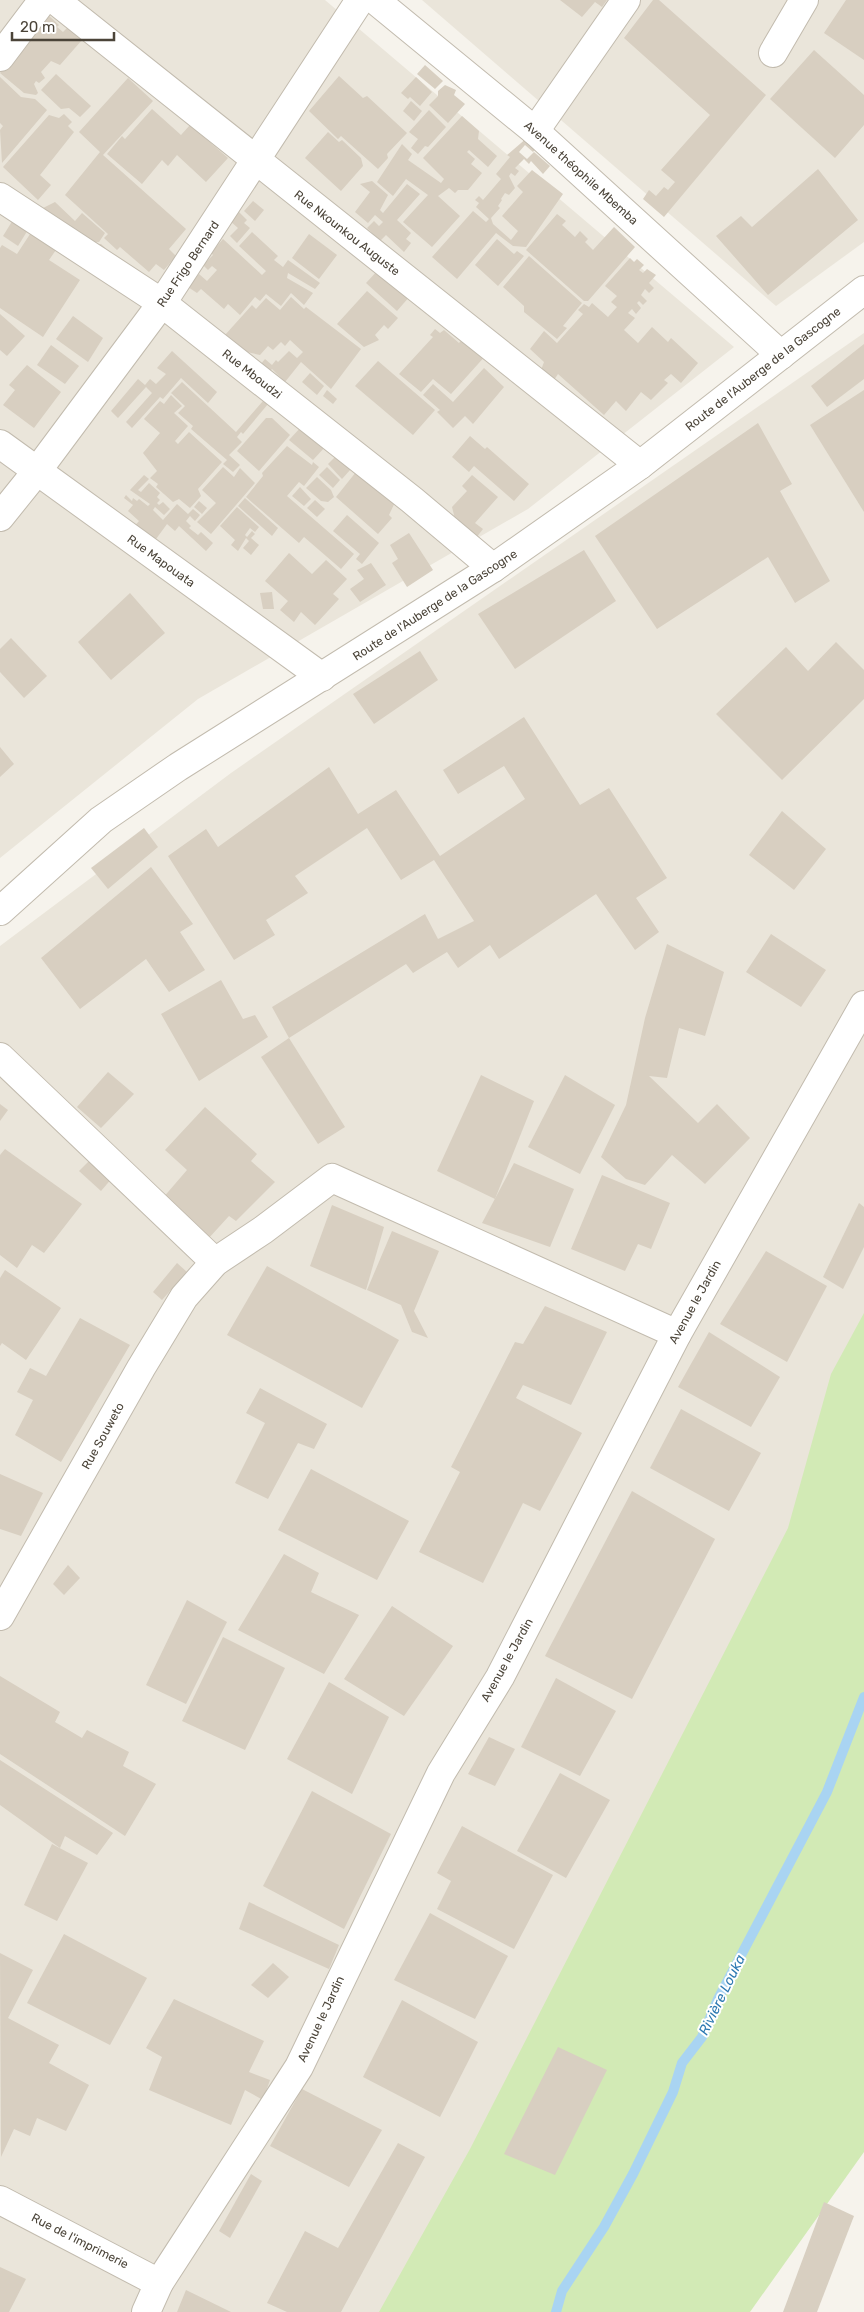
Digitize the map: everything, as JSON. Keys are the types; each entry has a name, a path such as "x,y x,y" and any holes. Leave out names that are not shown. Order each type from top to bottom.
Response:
{"street":[{"path":"0,57 43,0"},
{"name":"Rue Nkounkou Auguste","path":"55,0 256,162 640,465"},
{"name":"Rue Frigo Bernard","path":"0,517 37,471 162,303 256,162 360,0"},
{"name":"Avenue théophile Mbemba","path":"375,0 535,131 781,355"},
{"path":"535,131 626,0"},
{"path":"772,53 804,0"},
{"name":"Rue Mboudzi","path":"0,197 162,303 412,500 493,568"},
{"name":"Route de l'Auberge de la Gascogne","path":"0,911 101,820 178,767 493,568 640,465 864,290"},
{"name":"Rue Mapouata","path":"0,444 322,677"},
{"name":"Avenue le Jardin","path":"146,2312 160,2282 299,2067 441,1773 500,1676 677,1334 864,1005"},
{"path":"0,1057 214,1262"},
{"name":"Rue Souweto","path":"0,1616 145,1360 184,1297 214,1262 263,1230 332,1178 677,1334"},
{"name":"Rue de l'imprimerie","path":"0,2200 160,2282"}],"shaded area":[{"path":"0,0 325,0 734,347 528,509 198,699 0,858"},
{"path":"422,0 864,0 864,242 776,306"},
{"path":"864,333 864,1420 487,2312 0,2312 0,946 231,773"}],"green space":[{"path":"864,1313 864,2152 750,2312 379,2312 470,2149 788,1528 831,1374"}],"building":[{"path":"560,0 607,0 602,7 595,2 582,17"},
{"path":"653,0 659,0 766,95 664,217 643,199 649,190 656,196 664,187 668,190 675,182 661,170 710,115 624,38"},
{"path":"846,0 864,0 864,60 824,33"},
{"path":"47,14 59,25 57,27 63,32 67,28 82,40 60,65 51,61 41,72 45,78 39,83 36,81 34,84 38,93 36,95 24,93 0,73"},
{"path":"814,50 864,95 864,125 835,158 770,99"},
{"path":"425,65 443,81 435,89 417,74"},
{"path":"56,74 91,106 80,117 69,108 61,109 41,90"},
{"path":"339,76 363,98 367,96 407,133 387,154 388,158 378,169 341,136 338,139 309,111"},
{"path":"0,77 21,97 35,99 47,110 2,163 0,130 3,126 0,123"},
{"path":"416,77 432,92 420,106 410,97 408,99 401,93"},
{"path":"128,78 153,101 103,155 186,229 169,249 176,256 164,270 156,264 149,272 120,247 117,250 104,238 108,234 65,195 100,152 79,132"},
{"path":"445,85 456,90 454,95 465,104 448,123 429,105 438,96 438,91"},
{"path":"411,101 422,111 414,121 403,111"},
{"path":"152,109 181,135 190,125 228,158 206,182 177,155 168,166 162,160 142,184 107,154 122,136 125,139"},
{"path":"429,110 446,127 428,147 425,146 418,154 411,148 418,139 409,132"},
{"path":"64,114 72,122 68,126 74,132 40,175 51,185 38,200 3,167 49,115 59,118"},
{"path":"462,116 479,131 478,139 497,156 488,167 469,150 467,152 475,159 471,164 482,173 468,190 458,190 455,193 449,188 438,196 460,216 432,247 403,222 428,195 406,179 393,196 377,182 402,144 412,154 408,160 441,183 444,179 423,158"},
{"path":"328,132 339,142 342,140 361,158 363,166 341,191 305,158"},
{"path":"528,137 538,146 533,152 525,145 519,152 527,159 534,152 550,166 543,174 531,161 529,164 524,159 515,168 519,171 515,176 511,173 509,176 515,188 509,195 505,193 501,199 498,206 500,208 491,218 493,224 511,240 518,231 502,216 523,192 517,186 532,170 563,194 526,247 513,246 496,233 457,279 432,257 473,211 486,222 489,219 476,207 479,203 475,200 479,196 483,200 501,179 496,174 510,157 507,155"},
{"path":"818,169 858,220 768,295 716,236 741,216 752,227"},
{"path":"372,181 388,195 380,210 383,213 407,184 420,194 397,220 411,233 406,239 411,243 404,252 386,235 380,241 367,228 374,221 379,226 383,222 375,215 368,223 355,212 370,192 360,184"},
{"path":"22,201 43,208 55,202 75,221 82,213 105,233 99,242 92,242 92,245 101,244 113,255 108,261 100,254 86,249 20,204"},
{"path":"253,201 264,210 255,221 244,211"},
{"path":"238,211 247,220 244,223 250,228 237,243 230,236 238,228 230,221"},
{"path":"557,214 566,221 562,225 575,237 580,231 588,239 585,242 593,250 614,227 635,247 588,301 584,301 526,250"},
{"path":"16,215 31,225 18,246 3,236"},
{"path":"34,228 58,247 49,260 80,280 43,337 0,308 0,248 2,245 17,254"},
{"path":"252,232 278,256 274,260 283,267 288,260 320,283 315,289 288,273 287,278 313,293 304,305 291,293 281,306 266,294 260,301 255,297 240,315 228,304 224,309 201,289 197,293 188,287 199,274 207,281 217,270 212,266 208,270 203,265 213,255 211,253 223,239 262,275 266,271 239,246"},
{"path":"309,234 337,255 319,279 292,258"},
{"path":"497,239 514,254 517,251 524,256 498,286 475,265"},
{"path":"529,256 582,303 563,326 567,328 557,339 524,312 524,306 503,287"},
{"path":"630,258 634,262 637,259 644,265 639,270 643,273 647,269 656,275 649,283 654,288 649,293 645,289 641,295 647,301 643,305 639,301 637,303 641,308 636,314 632,309 628,313 635,318 624,330 638,343 652,327 668,342 671,338 698,363 681,383 671,374 664,380 668,383 651,400 641,392 626,411 616,401 604,415 558,374 554,380 541,370 544,362 530,349 544,331 557,343 583,314 578,310 584,304 589,307 592,303 608,317 617,307 611,302 617,296 605,286"},
{"path":"380,268 410,296 397,311 366,283"},
{"path":"367,291 398,318 388,329 384,325 375,335 379,340 364,347 337,324"},
{"path":"291,297 304,309 306,307 361,349 331,389 301,362 285,382 272,369 263,379 260,365 265,359 272,365 289,351 297,358 303,352 290,340 285,346 281,342 273,350 268,346 260,355 242,351 225,335 252,305 256,309 266,298 280,310"},
{"path":"0,314 25,336 7,356 0,350"},
{"path":"73,316 103,338 88,362 56,339"},
{"path":"435,329 440,333 444,330 459,343 466,335 487,354 451,394 433,379 421,392 399,374 433,337 430,335"},
{"path":"864,344 864,379 827,407 811,386"},
{"path":"51,345 79,366 65,384 37,365"},
{"path":"172,351 217,392 208,403 181,378 163,399 160,397 132,428 126,422 152,393 146,387 118,418 111,411 138,379 145,385 150,379 156,384 166,374 157,368"},
{"path":"378,361 435,410 413,435 355,386"},
{"path":"27,365 61,392 34,428 3,405 15,390 9,385"},
{"path":"484,368 504,387 473,424 465,416 453,428 437,412 440,410 423,395 433,384 453,402"},
{"path":"310,373 324,386 317,395 302,382"},
{"path":"182,382 236,432 263,401 268,404 243,434 241,432 237,437 242,442 229,455 240,465 233,472 223,464 227,460 191,429 193,426 178,413 185,406 171,393"},
{"path":"327,390 337,399 333,404 323,396"},
{"path":"864,390 864,512 810,425"},
{"path":"171,395 182,406 174,413 188,426 175,441 178,444 189,432 222,462 198,489 201,496 190,508 179,499 173,502 156,487 158,484 150,478 157,471 143,453 160,433 144,419 160,401 164,404"},
{"path":"266,418 272,418 290,435 259,471 237,451"},
{"path":"758,423 792,484 780,491 830,581 795,603 768,557 657,629 595,536"},
{"path":"302,426 325,447 313,460 289,440"},
{"path":"470,436 485,449 487,447 529,484 514,501 474,466 469,472 452,457"},
{"path":"287,446 312,465 313,462 319,467 304,486 299,482 287,496 354,554 341,569 304,537 299,543 246,497 263,476 262,473"},
{"path":"337,455 351,469 342,479 328,464"},
{"path":"223,467 234,477 240,468 255,483 211,534 197,522 216,503 202,490"},
{"path":"327,467 340,480 333,488 319,475"},
{"path":"356,472 397,498 389,515 392,518 378,534 336,497"},
{"path":"144,475 149,479 138,490 141,492 149,483 160,493 157,497 160,500 157,503 159,505 163,502 170,509 164,515 155,507 153,510 163,520 177,504 188,514 193,509 200,515 195,521 190,516 186,521 191,526 189,528 198,535 201,532 213,543 206,551 179,526 175,531 167,524 148,550 131,530 139,521 128,511 133,505 124,498 126,495 132,501 133,498 137,501 139,499 148,506 150,504 130,490"},
{"path":"472,475 498,497 475,523 483,529 476,538 455,519 452,507 467,491 462,486"},
{"path":"317,477 331,490 334,497 328,502 321,501 306,488"},
{"path":"300,487 311,499 304,506 292,496"},
{"path":"245,498 278,528 272,536 238,506"},
{"path":"315,500 325,509 317,517 307,508"},
{"path":"199,501 207,508 202,514 194,507"},
{"path":"237,507 259,527 255,532 250,528 245,535 247,537 252,531 255,534 251,538 259,545 251,555 243,548 249,541 246,538 238,551 231,545 235,540 220,526"},
{"path":"347,515 379,543 362,564 356,559 360,554 333,531"},
{"path":"409,533 433,570 407,587 392,563 398,559 390,545"},
{"path":"584,550 616,601 515,669 478,614"},
{"path":"289,553 312,574 326,560 347,579 333,594 339,599 315,625 301,612 294,622 280,610 288,601 265,581"},
{"path":"371,563 386,585 360,602 350,589 364,579 357,570"},
{"path":"272,592 274,609 263,609 260,593"},
{"path":"130,593 165,633 111,680 78,642"},
{"path":"11,638 47,676 24,698 0,672 0,649"},
{"path":"836,642 864,670 864,699 782,780 716,714 786,647 808,671"},
{"path":"420,651 438,680 374,724 353,694"},
{"path":"524,717 580,805 609,788 667,878 636,898 659,932 635,950 596,894 499,959 490,945 458,968 447,952 413,973 406,964 289,1038 272,1007 425,914 438,939 474,921 434,860 401,880 367,828 295,876 308,893 266,920 275,935 234,960 168,856 206,829 218,847 329,767 358,814 396,790 440,856 525,799 504,766 458,794 443,770"},
{"path":"0,747 14,764 0,777"},
{"path":"782,811 826,849 794,890 749,855"},
{"path":"144,828 158,847 108,889 91,868"},
{"path":"151,867 193,924 180,932 205,970 169,992 146,959 80,1009 41,958"},
{"path":"771,934 826,970 801,1007 746,972"},
{"path":"667,944 724,972 705,1036 679,1028 667,1078 649,1076 698,1123 717,1104 750,1138 705,1184 672,1155 645,1185 626,1179 601,1157 626,1105 645,1018"},
{"path":"221,980 243,1019 255,1015 268,1037 199,1081 161,1014"},
{"path":"289,1038 345,1127 318,1144 261,1057"},
{"path":"108,1072 134,1094 101,1128 77,1107"},
{"path":"481,1075 534,1101 495,1199 437,1171"},
{"path":"565,1075 615,1105 580,1174 528,1147"},
{"path":"0,1104 8,1110 0,1121"},
{"path":"205,1107 257,1154 251,1161 275,1182 236,1221 229,1216 208,1239 162,1199 187,1170 165,1150"},
{"path":"5,1149 82,1204 44,1253 32,1245 17,1268 0,1255 0,1155"},
{"path":"92,1158 113,1177 101,1191 79,1171"},
{"path":"514,1163 574,1189 550,1247 482,1223"},
{"path":"602,1175 670,1203 651,1249 638,1244 625,1271 571,1249"},
{"path":"859,1203 864,1207 864,1247 843,1289 823,1277"},
{"path":"332,1205 384,1227 366,1290 310,1266"},
{"path":"392,1231 439,1251 414,1311 428,1338 412,1332 401,1305 367,1290"},
{"path":"766,1251 827,1286 787,1362 720,1324"},
{"path":"177,1263 187,1272 162,1300 153,1292"},
{"path":"267,1266 399,1340 362,1408 227,1335"},
{"path":"5,1270 61,1308 26,1360 2,1343 0,1346 0,1278"},
{"path":"545,1306 607,1332 571,1405 523,1385 516,1398 582,1433 540,1511 523,1503 483,1583 419,1552 460,1472 451,1467 515,1342 523,1344"},
{"path":"80,1318 130,1345 61,1462 15,1435 33,1400 17,1392 30,1368 46,1376"},
{"path":"709,1332 780,1377 751,1427 678,1387"},
{"path":"260,1388 327,1424 314,1449 298,1443 268,1499 235,1483 265,1423 246,1413"},
{"path":"681,1409 761,1453 729,1511 650,1468"},
{"path":"311,1469 409,1521 377,1580 278,1530"},
{"path":"0,1474 43,1493 21,1536 0,1529"},
{"path":"632,1491 715,1539 632,1699 545,1656"},
{"path":"284,1554 319,1573 311,1592 359,1615 324,1674 238,1630"},
{"path":"68,1565 80,1578 64,1595 53,1584"},
{"path":"187,1600 227,1622 186,1704 146,1685"},
{"path":"392,1606 453,1646 404,1716 344,1679"},
{"path":"223,1637 285,1668 245,1750 182,1721"},
{"path":"0,1676 60,1712 55,1722 82,1738 87,1730 129,1752 123,1766 156,1784 125,1836 0,1754"},
{"path":"556,1678 616,1711 580,1776 521,1747"},
{"path":"329,1682 389,1717 352,1794 287,1759"},
{"path":"489,1737 515,1749 495,1786 468,1774"},
{"path":"0,1760 113,1833 97,1855 65,1836 60,1848 0,1805"},
{"path":"560,1773 610,1800 566,1878 517,1851"},
{"path":"312,1791 391,1834 344,1929 263,1886"},
{"path":"462,1826 553,1875 514,1949 437,1909 451,1881 437,1873"},
{"path":"52,1844 88,1863 57,1921 24,1905"},
{"path":"249,1902 339,1945 329,1969 239,1929"},
{"path":"430,1913 508,1956 475,2019 394,1980"},
{"path":"64,1934 147,1978 110,2045 27,2003"},
{"path":"0,1953 33,1970 8,2018 59,2045 49,2063 89,2085 66,2131 37,2118 30,2136 14,2129 1,2157"},
{"path":"273,1963 289,1977 268,1998 251,1985"},
{"path":"174,1999 264,2041 249,2072 270,2080 263,2100 245,2090 231,2125 149,2090 162,2057 146,2048"},
{"path":"402,2000 478,2042 440,2117 363,2077"},
{"path":"558,2047 607,2070 555,2175 504,2154"},
{"path":"302,2089 382,2130 349,2187 270,2146"},
{"path":"398,2143 425,2157 341,2312 287,2312 267,2303 305,2231 338,2248"},
{"path":"251,2174 262,2181 230,2238 219,2231"},
{"path":"824,2202 854,2216 817,2312 783,2312"},
{"path":"0,2267 26,2279 9,2312 0,2312"},
{"path":"186,2290 231,2312 177,2312"}],"waterway":[{"name":"Rivière Louka","path":"556,2312 562,2291 604,2227 633,2174 673,2092 682,2063 702,2037 718,1999 827,1792 864,1697"}]}
